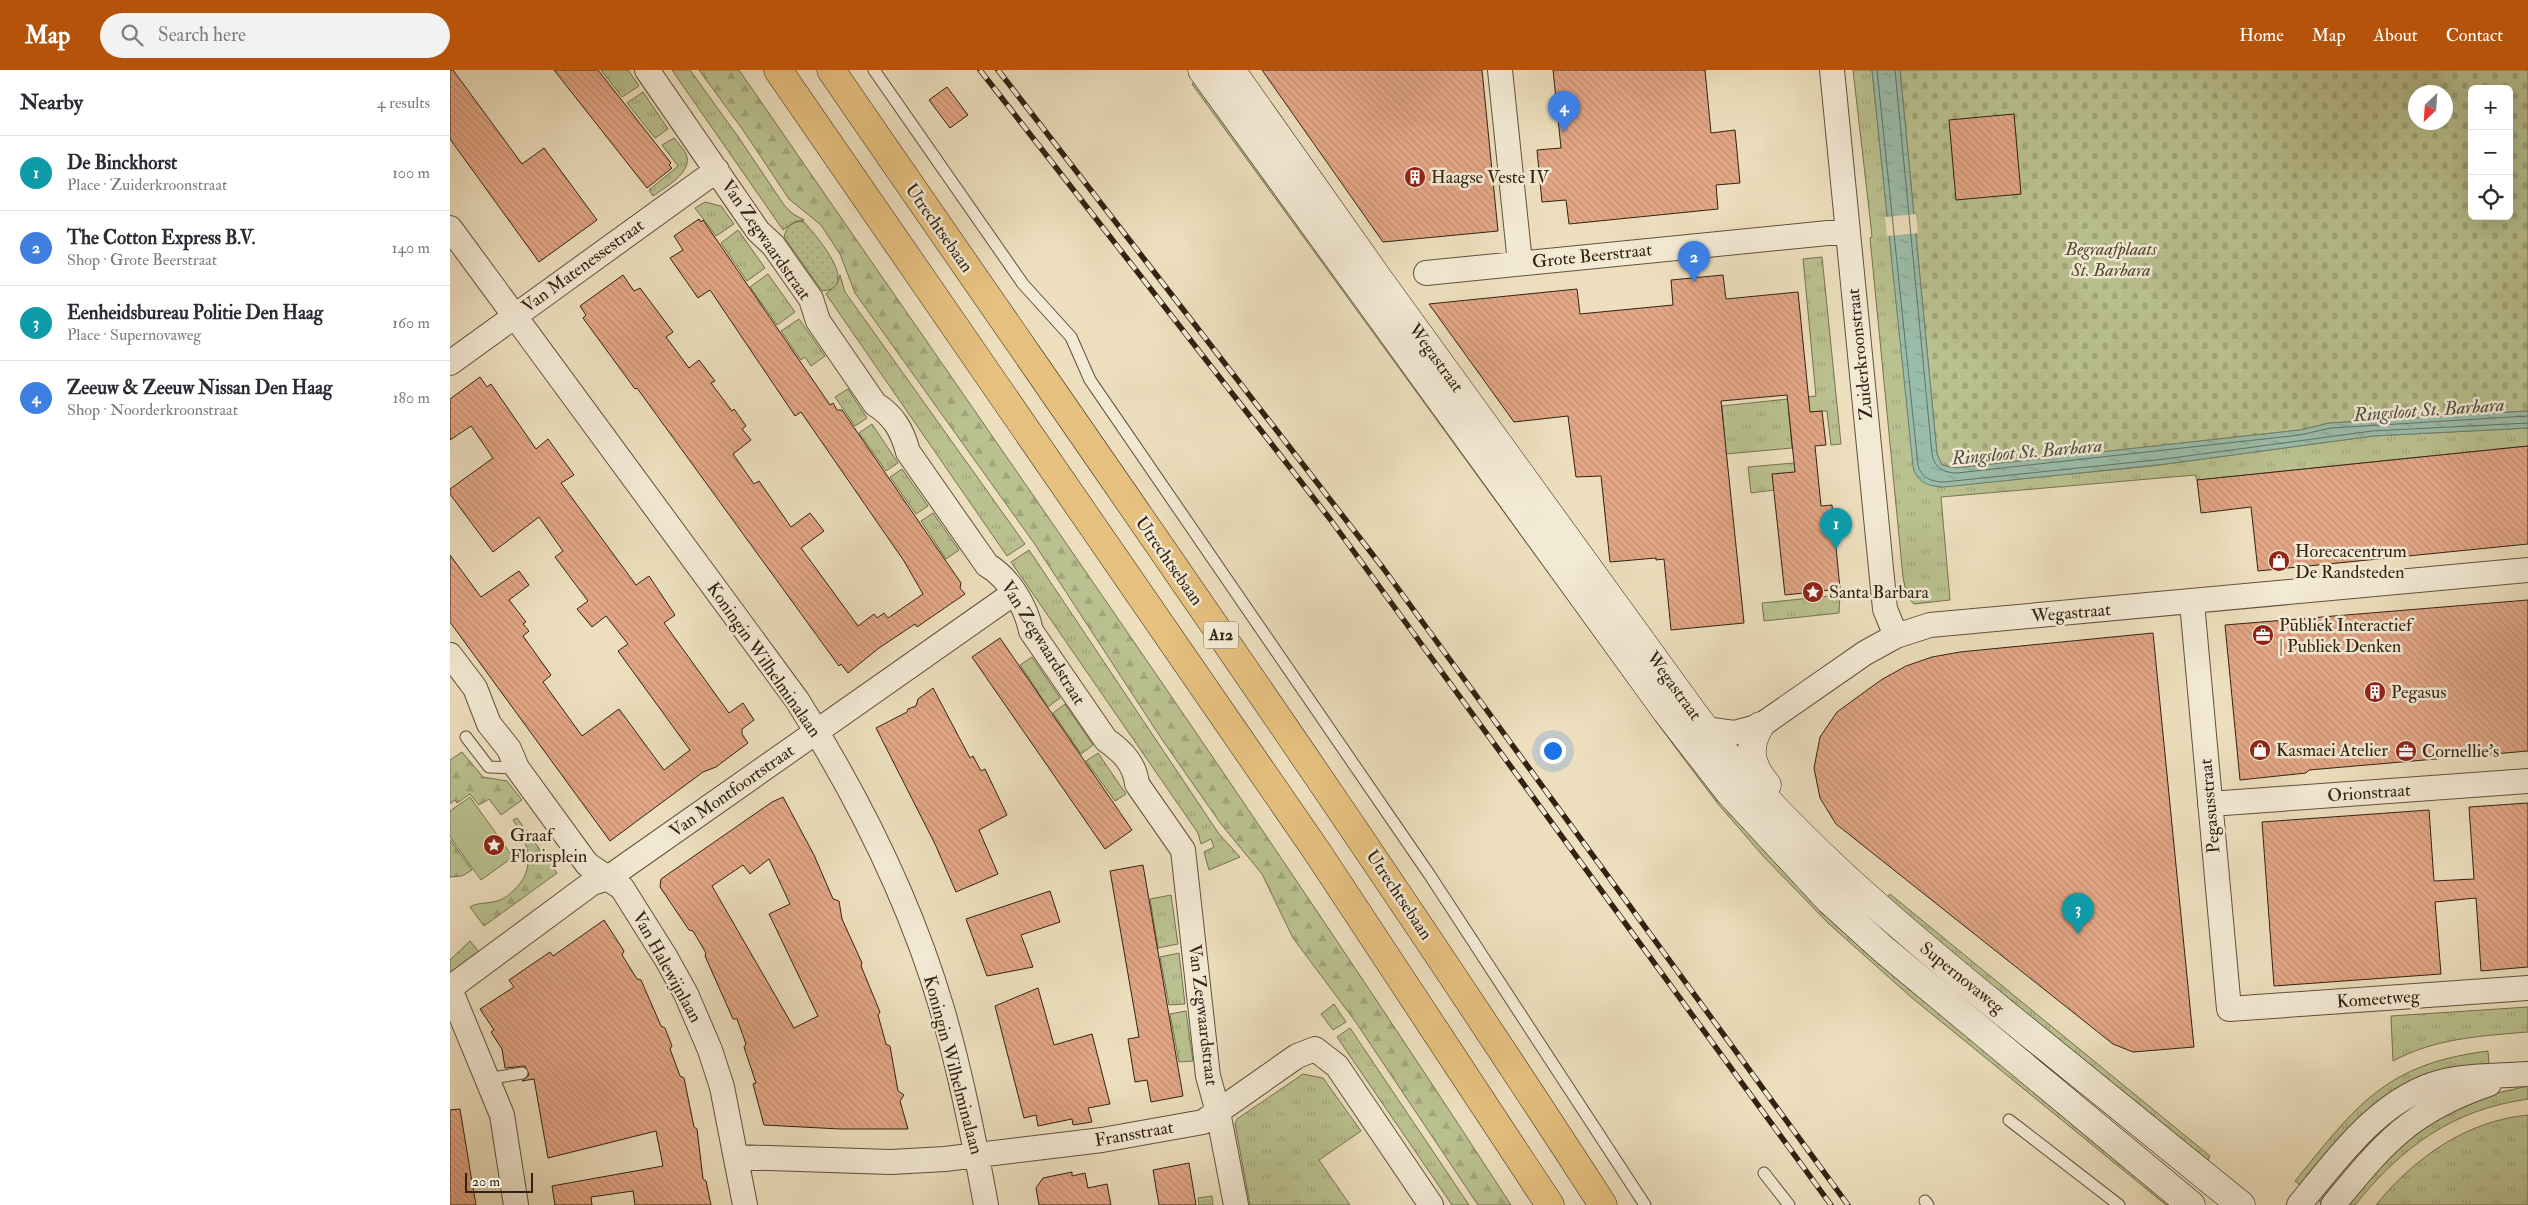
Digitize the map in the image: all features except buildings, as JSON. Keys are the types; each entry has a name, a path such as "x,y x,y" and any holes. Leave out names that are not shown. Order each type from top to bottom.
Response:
{"highway":[{"name":"A12","path":"778,70 1318,853 1550,1205"},
{"name":"Utrechtsebaan","path":"831,70 1377,863 1603,1205"}],"main road":[{"name":"Wegastraat","path":"1202,70 1698,737"},
{"name":"Wegastraat","path":"1231,70 1698,737"},
{"path":"1760,726 1753,738 1751,757 1760,776 1772,791 1773,805"},
{"name":"Supernovaweg","path":"1698,737 1773,805 1849,880 1916,940 2241,1205"},
{"name":"Supernovaweg","path":"1698,737 1772,840 1848,917 1889,955 2191,1205"}],"street":[{"name":"Van Zegwaardstraat","path":"647,70 758,231 773,245 811,299 818,321 875,404 889,412 903,434 908,452 986,566 999,572 1028,614 1031,631 1106,740 1121,751 1136,773 1137,784 1183,850 1208,1076 1218,1112 1236,1205"},
{"path":"1500,70 1520,263"},
{"name":"Zuiderkroonstraat","path":"1832,70 1885,609 1896,636"},
{"name":"Van Matenessestraat","path":"450,363 717,170"},
{"name":"Koningin Wilhelminalaan","path":"450,228 797,700 817,732 890,873 914,931 942,1008 965,1094 986,1205"},
{"name":"Grote Beerstraat","path":"1426,273 1848,231"},
{"name":"Wegastraat","path":"1698,737 1734,733 1760,726 1865,653 1896,636 1930,625 2192,603 2528,570"},
{"name":"Van Montfoortstraat","path":"450,989 592,884 608,878 1014,594"},
{"name":"Pegasusstraat","path":"2192,603 2229,1009"},
{"name":"Van Halewijnlaan","path":"450,655 475,688 489,724 509,749 517,768 588,864 622,888 686,994 713,1059 722,1087 745,1205"},
{"name":"Orionstraat","path":"2210,804 2528,781"},
{"name":"Komeetweg","path":"2229,1009 2528,988"},
{"path":"450,989 502,1115 516,1205"},
{"name":"Fransstraat","path":"736,1157 891,1162 977,1155 1102,1140 1204,1122 1297,1056 1315,1049 1337,1066 1431,1205"},
{"path":"2299,1205 2365,1129 2416,1092 2453,1080 2522,1074"},
{"path":"2333,1205 2373,1156 2416,1118 2450,1099 2522,1074"}],"lane":[{"path":"874,70 1023,284 1071,337 1090,380 1364,778 1520,1011 1645,1205"},
{"path":"466,737 488,767 517,768"},
{"path":"486,1078 522,1073"},
{"path":"2009,1120 2119,1205"},
{"path":"1764,1173 1789,1205"}],"green space":[{"path":"601,70 628,70 639,86 622,97"},
{"path":"672,70 690,70 784,205 793,214 804,220 794,222 783,230"},
{"path":"699,70 739,70 1226,777 1417,1061 1511,1205 1478,1205 1355,1021 1293,938 1262,874 1221,824 1161,738 1034,543 855,293 840,254 821,225 789,199 743,130"},
{"path":"1853,70 1872,70 1914,471 1939,487 2151,466 2373,436 2528,428 2528,446 2197,480 2195,475 1941,497 1950,600 1914,604 1907,597 1903,577 1870,238 1872,237"},
{"name":"Begraafplaats St. Barbara","path":"1900,70 2528,70 2528,411 2330,423 2300,430 1956,468 1942,465 1937,454"},
{"path":"1199,79 1709,779 2181,1205 2166,1205 1911,997 1829,924 1764,857 1718,804 1675,747 1192,84"},
{"path":"643,92 668,129 655,138 627,103"},
{"path":"674,138 686,154 686,167 677,179 653,196 649,190 678,166 662,145"},
{"path":"705,202 721,206 734,224 716,236 695,208"},
{"path":"803,221 832,259 837,271 838,280 833,288 822,291 784,237 791,225"},
{"path":"738,230 765,268 747,281 721,243"},
{"path":"1822,257 1841,444 1831,445 1827,411 1822,411 1789,414 1792,448 1726,454 1722,406 1816,396 1803,259"},
{"path":"768,274 795,312 777,325 750,287"},
{"path":"840,275 845,292 1025,544 1007,556 826,294 837,284"},
{"path":"799,319 825,356 811,366 805,357 801,360 781,331"},
{"path":"848,389 867,418 855,426 835,397"},
{"path":"872,424 898,463 886,471 859,433"},
{"path":"1816,461 1774,490 1751,493 1748,467"},
{"path":"902,469 928,506 916,514 890,477"},
{"path":"933,513 959,550 946,559 921,521"},
{"path":"1029,550 1219,834 1240,857 1209,870 1204,852 1214,847 1211,839 1201,844 1198,833 1011,562"},
{"path":"1840,595 1839,613 1764,621 1762,603"},
{"path":"1032,657 1060,698 1048,707 1020,665"},
{"path":"1065,704 1093,745 1081,754 1053,713"},
{"path":"462,752 483,777 507,781 522,800 501,815 489,799 479,805 470,794 457,803 455,800 450,804 450,760"},
{"path":"1098,753 1126,794 1115,801 1086,761"},
{"path":"470,797 513,857 481,880 450,837 450,811"},
{"path":"517,818 557,873 484,926 470,907 476,904 499,900 511,893 521,883 528,865 528,856 523,838 513,820"},
{"path":"450,840 472,870 462,876 450,877"},
{"path":"1890,894 2210,1156 2205,1165 1886,899"},
{"path":"1171,895 1178,944 1158,948 1150,899"},
{"path":"470,941 480,953 450,974 450,960"},
{"path":"1179,953 1185,1004 1169,1005 1160,957"},
{"path":"1334,1004 1346,1022 1333,1030 1321,1014"},
{"path":"2528,1007 2528,1032 2459,1039 2426,1047 2393,1061 2391,1016"},
{"path":"1186,1011 1193,1061 1179,1062 1170,1014"},
{"path":"1350,1028 1469,1205 1452,1205 1337,1037"},
{"path":"2488,1051 2489,1064 2375,1105 2355,1123 2301,1186 2295,1181 2337,1130 2376,1092 2398,1078 2423,1066 2453,1057"},
{"path":"1303,1074 1323,1078 1361,1131 1319,1160 1350,1205 1250,1205 1235,1124 1237,1119"},
{"path":"2528,1086 2528,1099 2501,1104 2476,1112 2431,1134 2392,1165 2355,1205 2345,1205 2373,1171 2420,1127 2488,1095"},
{"path":"2528,1115 2528,1205 2376,1205 2407,1172 2424,1157 2443,1145 2483,1125"},
{"path":"2387,1125 2392,1126 2323,1205 2318,1200 2371,1138"},
{"path":"1212,1196 1213,1205 1199,1205 1198,1198"}],"water":[{"path":"1872,70 1900,70 1937,454 1942,465 1956,468 2300,430 2330,423 2528,411 2528,428 2373,436 2166,464 1944,487 1924,483 1917,476 1913,466"}],"pier":[{"path":"1916,214 1918,233 1887,236 1885,217"}],"railway":[{"path":"980,70 1330,519 1831,1205"},
{"path":"998,70 1383,568 1848,1205"}],"place":[{"name":"Zeeuw & Zeeuw Nissan Den Haag","path":"1564,132"},
{"name":"Haagse Veste IV","path":"1415,177"},
{"name":"The Cotton Express B.V.","path":"1694,282"},
{"name":"De Binckhorst","path":"1836,549"},
{"name":"Horecacentrum De Randsteden","path":"2279,561"},
{"name":"Santa Barbara","path":"1813,592"},
{"name":"Publiek Interactief | Publiek Denken","path":"2263,635"},
{"name":"Pegasus","path":"2375,692"},
{"name":"Kasmaei Atelier","path":"2260,750"},
{"name":"Cornellie's","path":"2406,751"},
{"name":"Graaf Florisplein","path":"494,845"},
{"name":"Eenheidsbureau Politie Den Haag","path":"2078,934"}],"water label":[{"name":"Ringsloot St. Barbara","path":"2429,410"},
{"name":"Ringsloot St. Barbara","path":"2027,452"}]}
